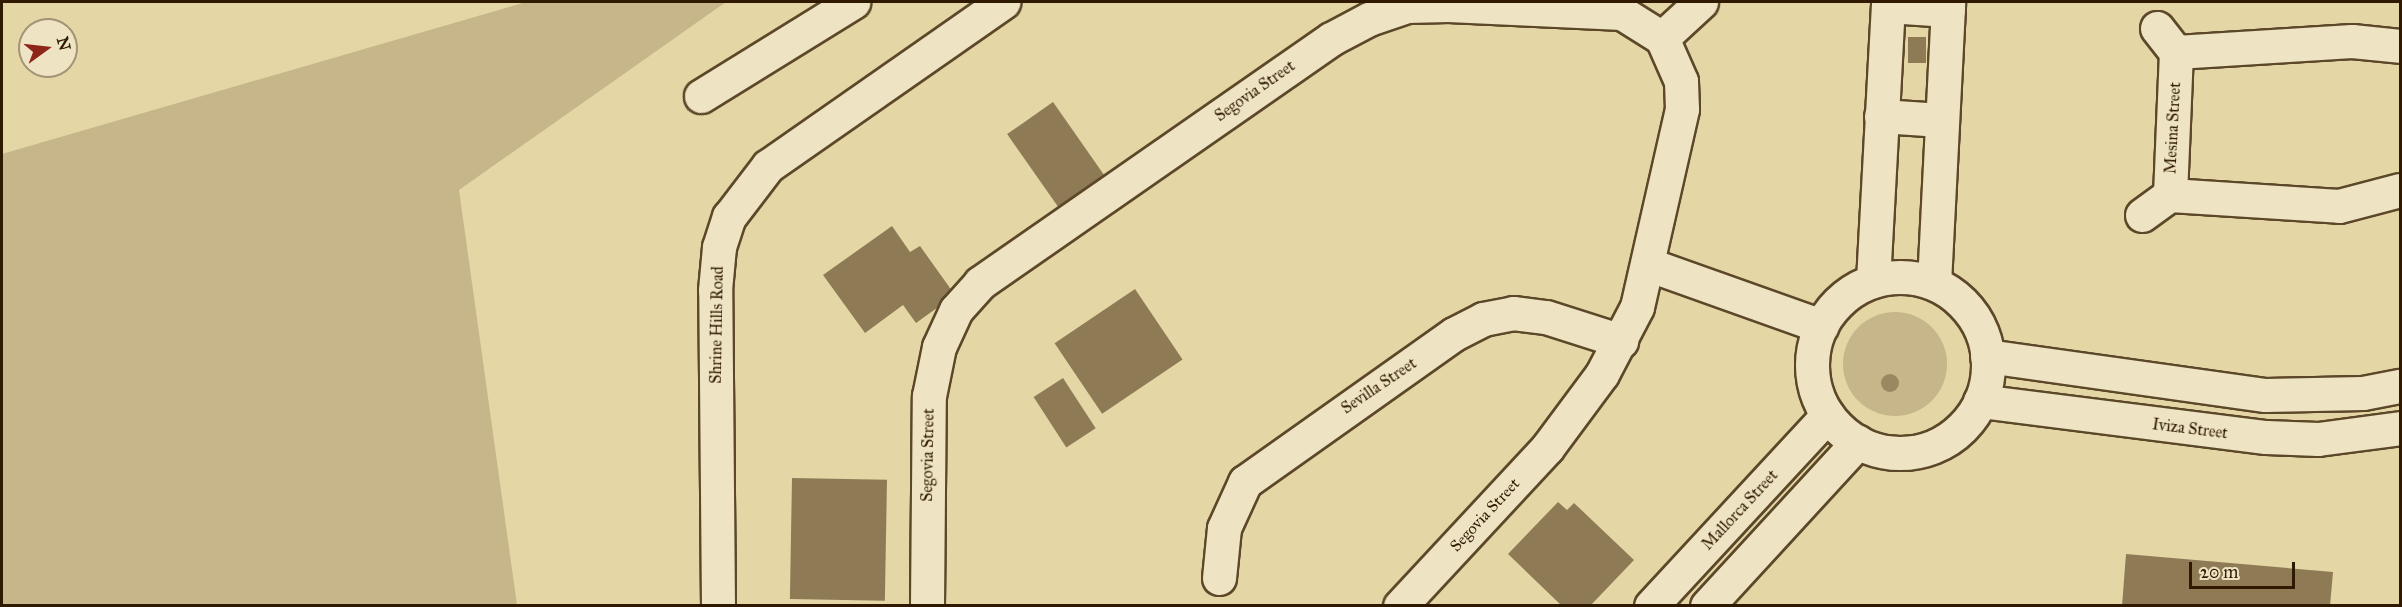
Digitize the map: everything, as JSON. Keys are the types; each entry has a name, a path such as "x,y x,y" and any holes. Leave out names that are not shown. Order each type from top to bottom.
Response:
{"street":[{"path":"701,96 853,2"},
{"name":"Shrine Hills Road","path":"718,606 715,290 719,247 729,217 768,166 1003,2"},
{"path":"1662,38 1701,2"},
{"path":"1873,281 1888,4 1948,6 1934,283"},
{"name":"Segovia Street","path":"927,606 929,396 939,347 956,310 980,283 1331,39 1378,16 1406,6 1437,5 1595,10 1622,13 1662,38 1674,57 1682,110 1650,265 1621,341 1547,448 1400,606"},
{"name":"Mesina Street","path":"2400,46 2352,41 2167,40 2170,195 2339,206 2400,190"},
{"path":"1881,116 1941,120"},
{"path":"2142,215 2170,195"},
{"path":"1650,265 1821,326"},
{"path":"1893,277 1934,283 1970,312 1988,356 1980,401 1955,434 1928,448 1897,453 1858,442 1828,415 1815,387 1813,356 1821,326 1842,298 1873,281 1893,277"},
{"name":"Sevilla Street","path":"1219,578 1224,528 1245,482 1454,334 1484,319 1513,313 1546,317 1621,341"},
{"path":"1988,356 2265,395 2363,393 2400,386"},
{"name":"Iviza Street","path":"1980,401 2266,437 2357,436 2400,428"},
{"name":"Mallorca Street","path":"1651,606 1828,415"},
{"path":"1707,606 1858,442"}],"shaded area":[{"path":"526,2 726,2 459,190 517,605 2,605 2,154"},
{"path":"1895,312 1915,316 1932,327 1943,344 1947,364 1943,384 1932,401 1915,412 1895,416 1875,412 1858,401 1847,384 1843,364 1847,344 1858,327 1875,316"}],"building":[{"path":"1908,37 1926,37 1926,63 1908,63"},
{"path":"1053,102 1105,176 1059,208 1007,134"},
{"path":"892,226 910,252 920,246 955,295 916,323 903,305 865,333 823,275"},
{"path":"1135,289 1183,359 1102,414 1055,343"},
{"path":"1063,378 1096,428 1066,447 1034,397"},
{"path":"792,478 887,480 885,601 790,599"},
{"path":"1558,502 1567,510 1574,503 1634,560 1590,606 1562,606 1508,554"},
{"path":"2126,554 2333,572 2330,606 2122,606"}]}
